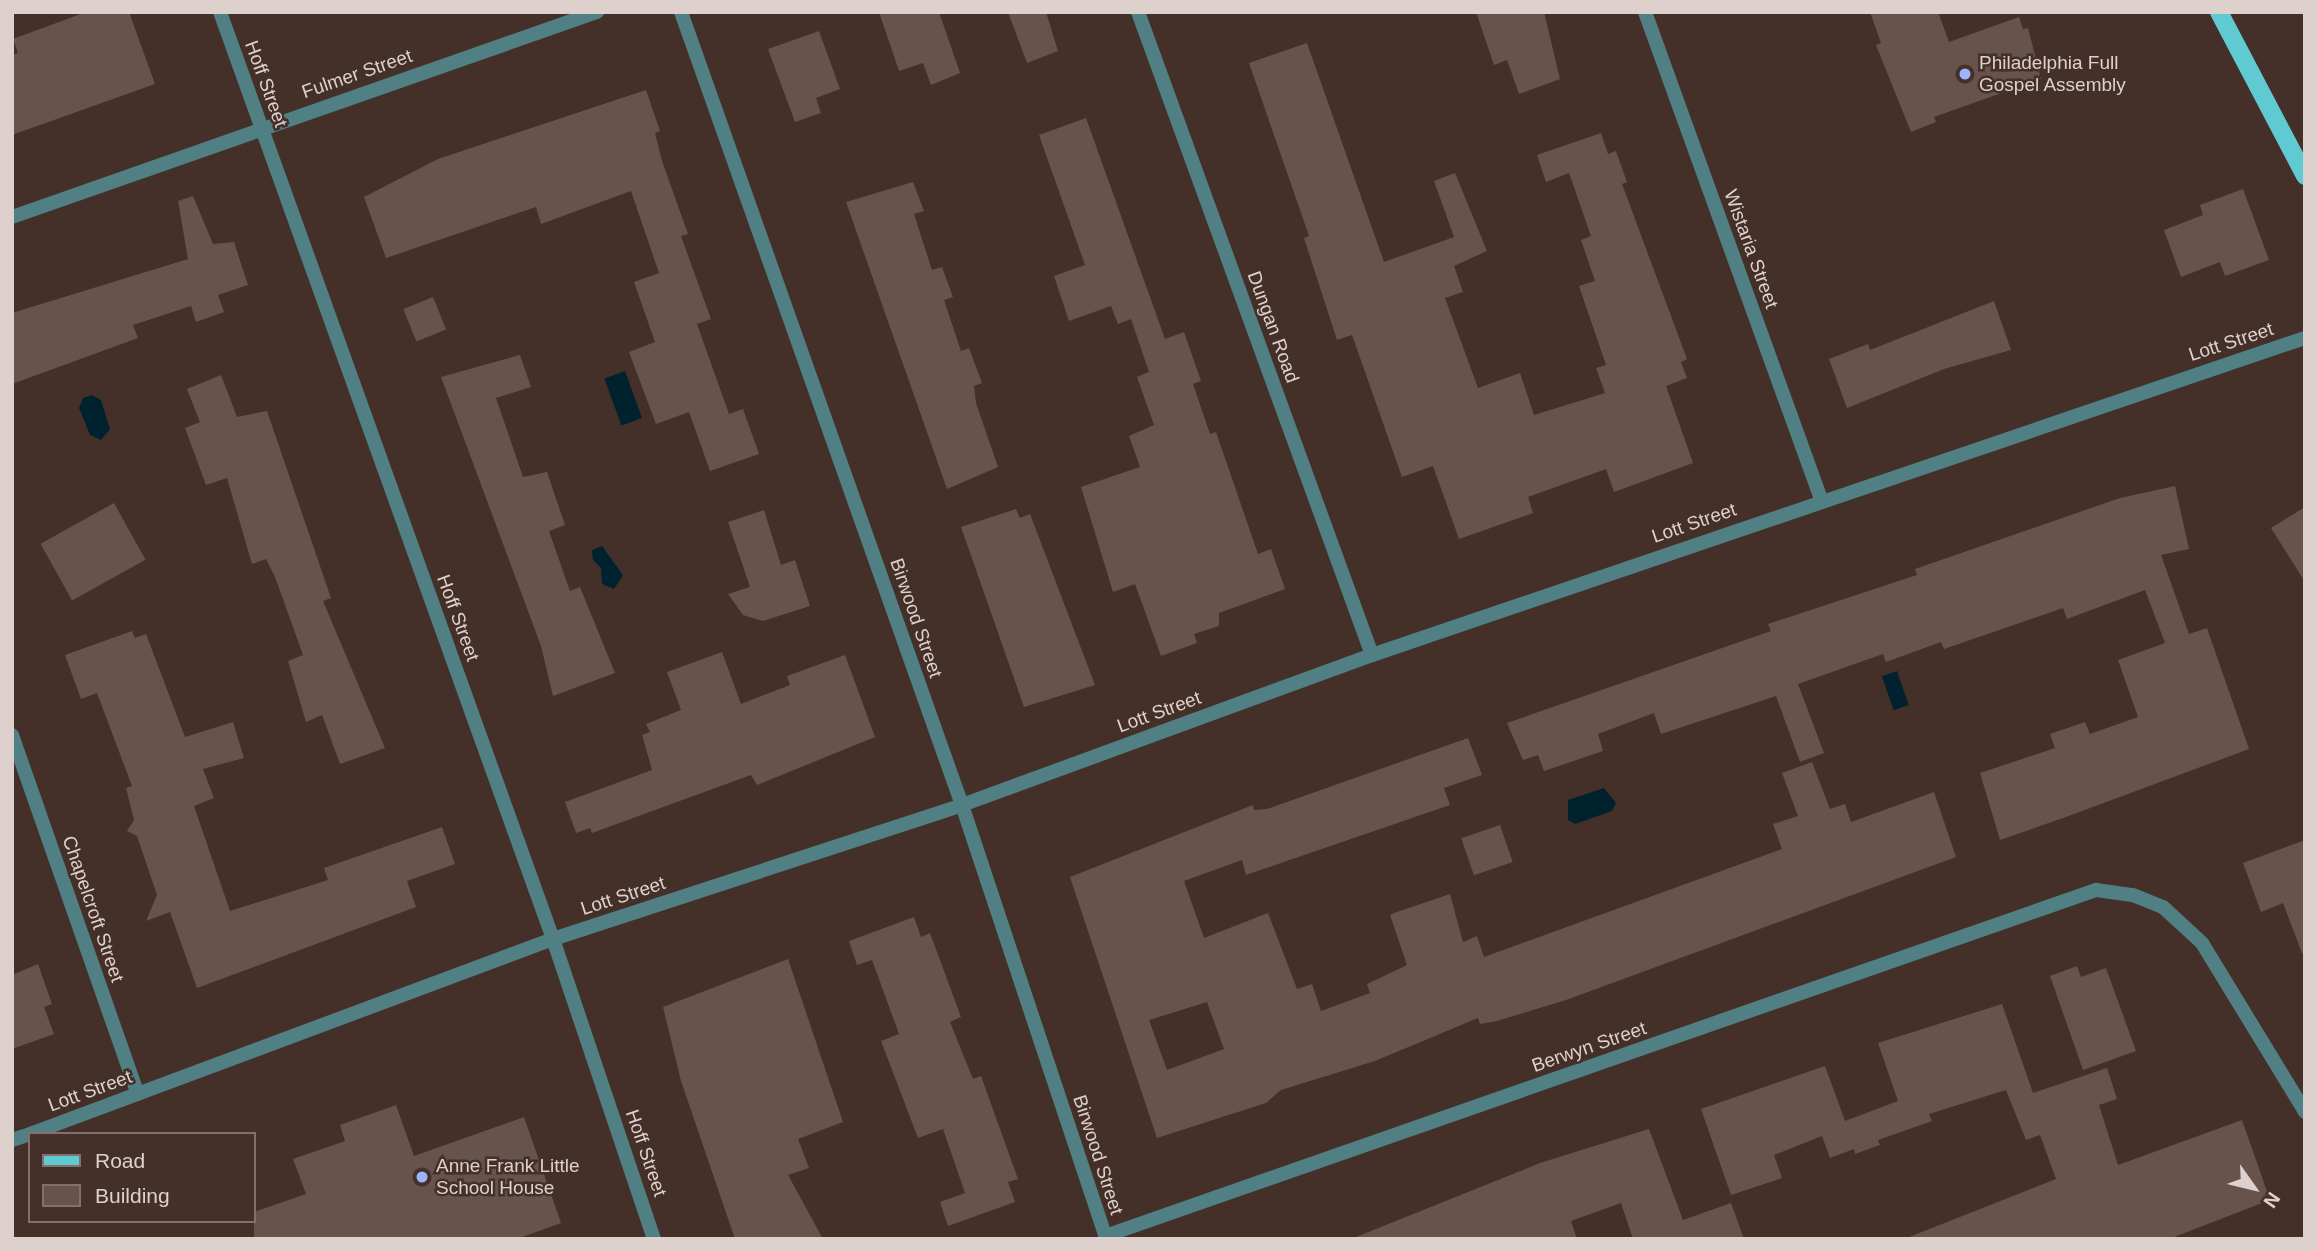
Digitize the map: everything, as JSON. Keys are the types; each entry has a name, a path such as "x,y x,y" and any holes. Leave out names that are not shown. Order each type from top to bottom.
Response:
{"main road":[{"path":"2219,12 2305,176"}],"street":[{"name":"Hoff Street","path":"219,12 553,939 654,1239"},
{"name":"Fulmer Street","path":"12,216 597,12"},
{"name":"Birwood Street","path":"681,12 961,805 1106,1237"},
{"name":"Dungan Road","path":"1138,12 1372,655"},
{"name":"Wistaria Street","path":"1645,12 1821,499"},
{"name":"Lott Street","path":"35,1132 553,939 961,805 1372,655 1821,499 2305,338"},
{"name":"Chapelcroft Street","path":"12,735 138,1094"},
{"name":"Berwyn Street","path":"1106,1237 2085,894 2133,895 2163,907 2202,943 2305,1112"}],"water":[{"path":"625,371 642,418 621,426 604,379"},
{"path":"92,395 101,400 110,429 101,440 90,435 79,408 83,398"},
{"path":"602,546 623,575 614,589 602,584 601,568 593,560 592,550"},
{"path":"1897,671 1909,705 1894,710 1882,676"},
{"path":"1604,788 1616,803 1612,811 1575,824 1568,820 1568,800"}],"building":[{"path":"86,12 129,12 155,84 12,135 12,55 18,53 13,39"},
{"path":"879,12 939,12 960,73 931,85 923,63 899,71"},
{"path":"1008,12 1046,12 1058,51 1027,63"},
{"path":"1476,12 1544,12 1560,79 1519,94 1507,60 1494,65"},
{"name":"Philadelphia Full Gospel Assembly","path":"1870,12 1938,12 1949,42 2019,17 2023,29 2028,28 2041,79 1934,117 1936,122 1911,132 1876,45 1881,43"},
{"path":"819,31 840,89 816,98 821,113 795,122 768,49"},
{"path":"1307,43 1384,262 1454,237 1434,181 1455,173 1487,251 1454,266 1463,292 1445,298 1478,388 1520,373 1534,415 1605,393 1596,368 1606,365 1579,286 1595,281 1581,240 1591,236 1569,173 1546,182 1537,155 1601,133 1608,154 1616,151 1627,182 1622,184 1687,359 1681,362 1687,378 1666,386 1693,463 1614,492 1606,469 1528,497 1533,513 1459,539 1433,466 1402,477 1352,335 1337,340 1304,238 1309,236 1249,63"},
{"path":"646,90 660,131 655,133 662,161 688,234 681,236 711,319 697,324 729,414 743,409 759,454 710,471 689,412 656,424 629,352 655,342 634,282 659,273 631,191 541,224 536,207 386,258 364,197 438,159"},
{"path":"1086,118 1165,339 1184,332 1201,381 1193,384 1210,434 1216,432 1258,554 1271,549 1285,589 1219,613 1219,626 1194,634 1197,643 1161,656 1135,584 1113,592 1081,487 1140,467 1129,436 1154,425 1137,377 1149,372 1131,319 1118,324 1111,306 1069,321 1054,276 1085,265 1039,135"},
{"path":"913,182 924,211 914,214 932,270 942,267 953,297 944,300 961,351 969,348 982,383 974,386 976,403 998,467 947,489 846,202"},
{"path":"2243,189 2269,260 2225,276 2220,262 2181,277 2164,230 2203,215 2200,205"},
{"path":"193,196 213,244 234,242 248,285 218,295 224,312 196,322 191,306 133,325 138,338 12,384 12,313 188,259 178,201"},
{"path":"433,297 446,329 416,341 403,309"},
{"path":"1994,301 2011,350 1944,369 1847,408 1829,359 1868,344 1870,350"},
{"path":"520,355 531,387 496,398 523,477 547,472 565,525 549,531 570,591 580,587 615,673 553,696 541,646 441,377"},
{"path":"221,375 237,417 267,411 331,598 323,601 385,748 340,764 322,715 306,722 288,661 303,655 275,577 266,559 252,564 227,478 206,485 185,428 200,422 187,389"},
{"path":"2175,486 2189,549 2161,555 2189,634 2207,628 2249,749 2066,817 2000,840 1980,773 2055,748 2050,734 2085,722 2090,734 2138,717 2118,660 2165,643 2145,590 2067,619 2063,608 1944,649 1941,642 1886,662 1883,654 1798,684 1824,753 1800,762 1776,696 1661,734 1654,713 1598,734 1603,751 1544,771 1538,755 1523,760 1507,723 1771,631 1768,624 1917,575 1915,569 2120,498"},
{"path":"114,503 146,560 72,601 41,544"},
{"path":"2305,507 2305,582 2271,528"},
{"path":"1016,509 1020,518 1030,514 1095,685 1024,707 961,527"},
{"path":"764,510 781,565 795,560 810,606 763,621 743,615 728,594 750,587 728,522"},
{"path":"132,631 135,638 146,634 185,737 233,722 244,758 203,769 214,798 194,806 230,911 328,880 324,868 442,827 455,864 407,881 416,907 197,988 170,912 146,921 157,895 137,836 127,831 134,820 126,788 132,786 97,693 81,699 65,655"},
{"path":"722,652 741,704 790,685 787,676 845,655 875,737 757,785 751,775 592,833 590,828 576,833 565,802 652,770 642,735 650,732 646,724 681,710 667,672"},
{"path":"1468,738 1482,775 1444,788 1450,805 1246,875 1242,860 1184,881 1204,938 1268,913 1297,989 1312,984 1321,1011 1370,993 1367,984 1407,965 1390,915 1394,913 1450,894 1463,942 1477,936 1484,957 1782,849 1773,824 1798,816 1782,773 1812,762 1830,809 1845,804 1851,822 1934,792 1956,857 1566,1000 1497,1021 1480,1024 1478,1018 1375,1061 1281,1090 1266,1103 1157,1138 1070,877 1253,805 1254,810 1267,809","holes":["1207,1002 1224,1049 1167,1070 1149,1020"]},
{"path":"1500,825 1513,862 1474,875 1461,838"},
{"path":"2305,840 2305,953 2302,953 2283,903 2261,912 2243,863"},
{"path":"914,917 921,937 930,933 961,1017 950,1022 973,1079 981,1076 1018,1179 1008,1182 1015,1202 948,1226 940,1202 965,1193 943,1129 918,1138 881,1041 899,1034 872,960 857,965 849,941"},
{"path":"788,959 843,1122 798,1139 809,1168 788,1175 823,1239 735,1239 681,1081 663,1007"},
{"path":"38,964 52,1004 44,1007 54,1034 12,1049 12,975"},
{"path":"2077,966 2081,977 2106,968 2136,1051 2083,1070 2050,976"},
{"path":"2002,1004 2033,1093 2107,1068 2117,1099 2099,1105 2118,1165 2242,1120 2270,1200 2169,1239 1904,1239 2056,1179 2040,1135 2026,1140 2006,1090 1929,1114 1932,1121 1878,1140 1880,1145 1855,1154 1854,1149 1830,1158 1822,1136 1774,1155 1782,1178 1731,1195 1701,1109 1825,1066 1845,1121 1898,1101 1878,1043"},
{"name":"Anne Frank Little School House","path":"396,1105 414,1156 524,1117 561,1223 517,1239 254,1239 256,1211 306,1194 293,1159 345,1141 340,1125"},
{"path":"1649,1129 1683,1220 1731,1203 1744,1239 1633,1239 1621,1203 1571,1221 1577,1239 1351,1239 1540,1163"}],"place":[{"name":"Philadelphia Full Gospel Assembly","path":"1965,74"},
{"name":"Anne Frank Little School House","path":"422,1177"}]}
